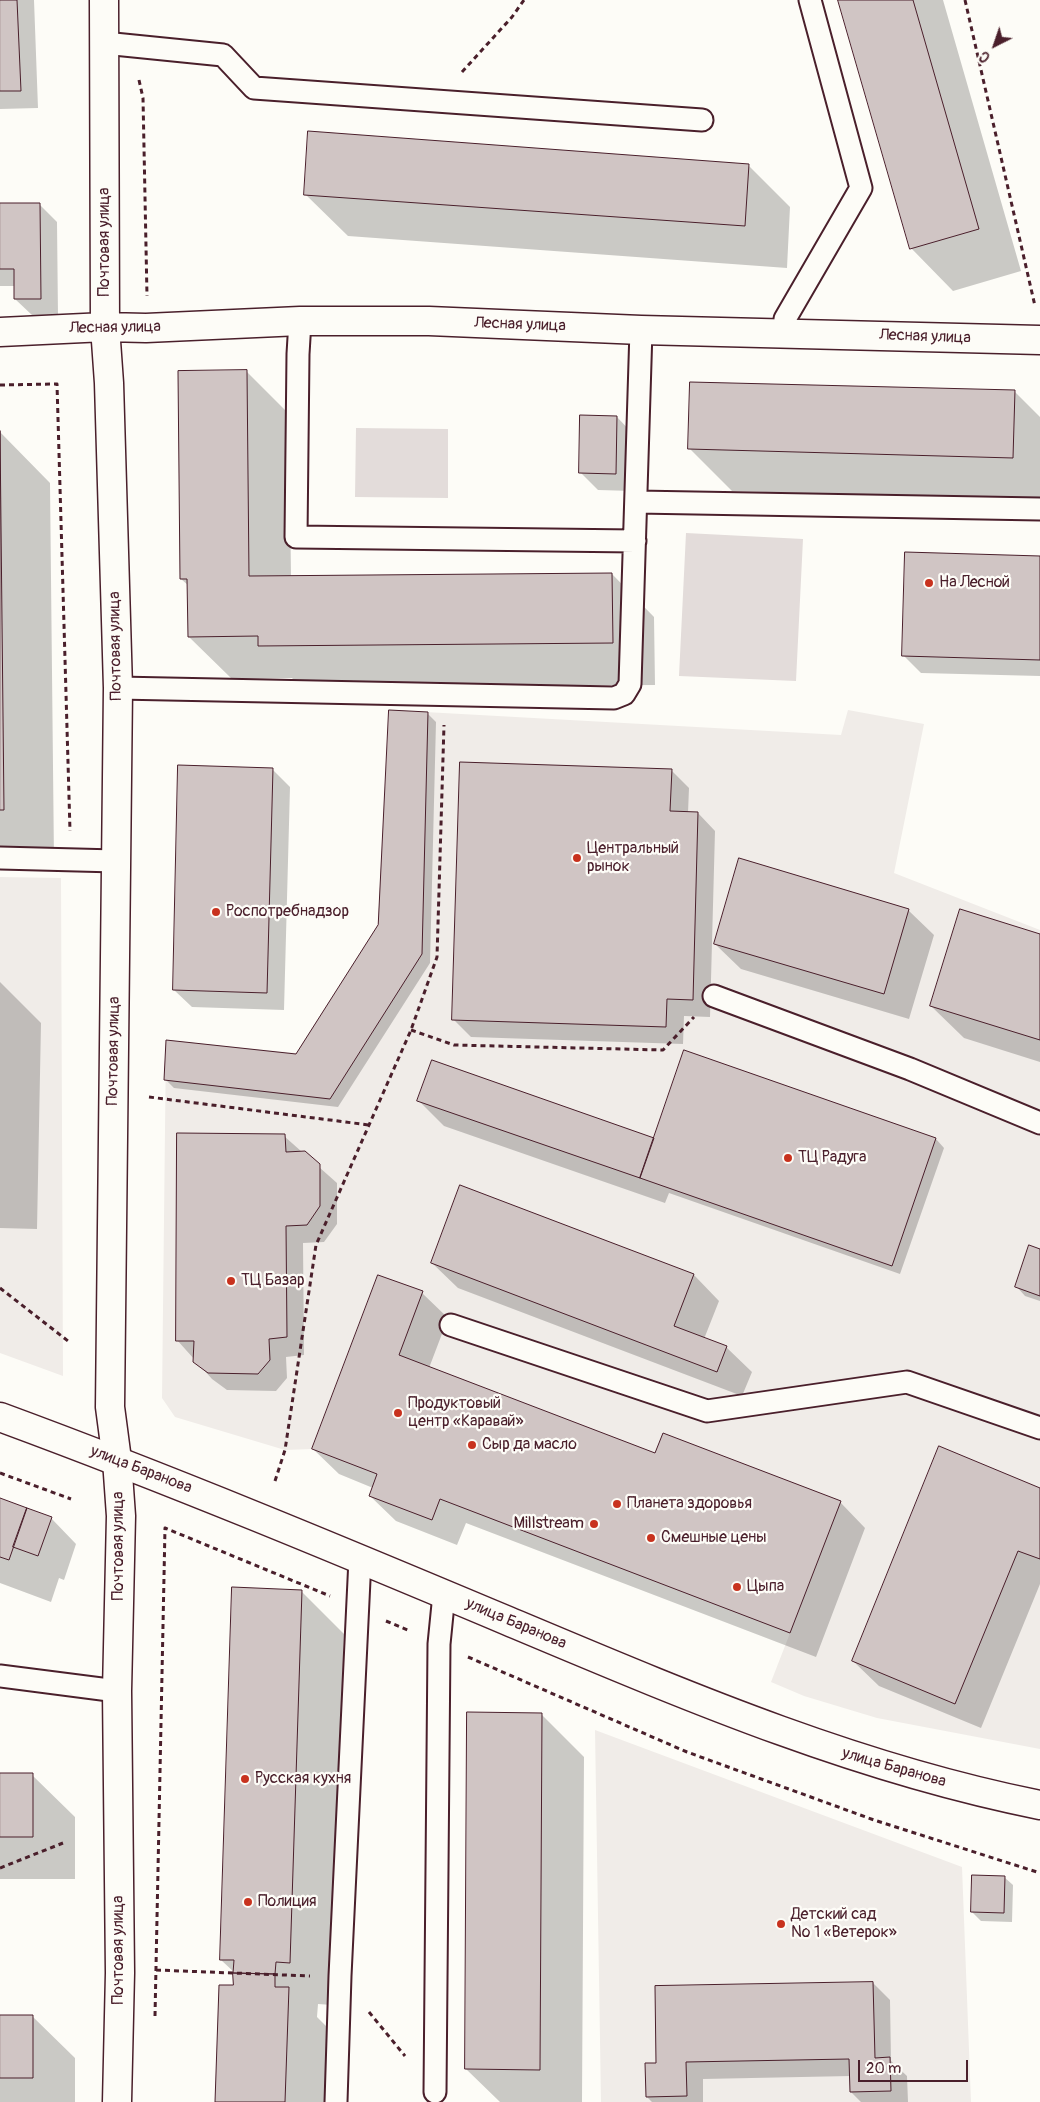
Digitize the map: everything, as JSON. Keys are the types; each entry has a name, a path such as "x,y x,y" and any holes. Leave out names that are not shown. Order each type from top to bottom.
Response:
{"street":[{"name":"Почтовая улица","path":"104,0 105,327 110,383 118,688 110,1407 118,1460 121,1516 117,1691 120,1973 117,2102"},
{"name":"Лесная улица","path":"0,332 300,321 429,322 641,330 1040,340"},
{"name":"улица Баранова","path":"0,1417 118,1460 640,1676 798,1738 900,1771 984,1794 1040,1805"}],"lane":[{"path":"784,333 785,319 861,188 810,0"},
{"path":"104,43 223,55 254,88 702,120"},
{"path":"300,321 296,537 635,541"},
{"path":"118,688 614,698 624,694 630,684 641,330"},
{"path":"637,502 1040,509"},
{"path":"0,858 116,861"},
{"path":"714,996 910,1069 1040,1123"},
{"path":"451,1325 708,1412 907,1382 1040,1428"},
{"path":"336,2102 340,1976 360,1559"},
{"path":"435,2092 439,1644 444,1594"},
{"path":"0,1676 117,1691"}],"path":[{"path":"434,102 512,17 524,0"},
{"path":"965,0 1035,307"},
{"path":"132,46 143,98 147,300"},
{"path":"0,385 56,384 71,860"},
{"path":"276,1481 285,1450 316,1246 411,1030 437,957 445,694"},
{"path":"411,1030 454,1045 663,1050 714,996"},
{"path":"149,1096 369,1125"},
{"path":"0,1288 68,1341"},
{"path":"0,1473 71,1499"},
{"path":"154,2017 166,1528 358,1608 623,1725 696,1755 874,1820 1040,1873"},
{"path":"0,1868 63,1842"},
{"path":"156,1970 340,1976 435,2092"}],"shaded area":[{"path":"356,428 448,429 448,498 355,497"},
{"path":"686,533 803,539 796,681 679,676"},
{"path":"389,710 841,735 848,710 924,724 894,873 1040,930 1040,1749 877,1718 804,1696 771,1682 790,1633 440,1499 432,1520 369,1496 377,1474 312,1449 285,1450 175,1417 162,1398 166,1040 296,1053 378,925"},
{"path":"0,877 61,878 63,1376 0,1353"},
{"name":"Детский сад № 1 «Ветерок»","path":"595,1730 962,1867 971,2102 601,2102"}],"building":[{"path":"0,0 17,0 21,91 0,91"},
{"path":"838,0 913,0 979,229 910,249"},
{"path":"308,131 749,164 745,226 304,195"},
{"path":"0,203 40,203 41,299 14,299 14,269 0,269"},
{"path":"247,370 249,576 612,573 613,643 258,646 258,636 188,637 187,579 180,579 178,371"},
{"path":"690,382 1015,390 1013,458 688,449"},
{"path":"580,415 617,416 616,474 579,473"},
{"path":"0,431 4,810 0,810"},
{"path":"905,552 1040,556 1040,660 902,656"},
{"path":"389,710 428,712 422,954 330,1099 164,1080 166,1040 296,1054 378,925"},
{"name":"Центральный рынок","path":"460,762 672,769 670,811 698,812 693,1000 667,999 666,1027 452,1020"},
{"path":"178,765 273,768 267,993 173,990"},
{"path":"739,858 909,909 884,994 714,944"},
{"path":"960,909 1040,934 1040,1040 930,1006"},
{"name":"ТЦ Радуга","path":"684,1050 936,1138 892,1266 640,1178"},
{"path":"432,1060 654,1138 640,1178 417,1101"},
{"name":"ТЦ Базар","path":"177,1133 285,1134 286,1152 305,1151 320,1164 320,1206 307,1225 286,1226 287,1337 269,1339 270,1360 258,1374 208,1373 193,1362 194,1341 176,1341"},
{"path":"460,1185 694,1274 674,1326 727,1346 717,1372 431,1263"},
{"path":"1029,1245 1040,1249 1040,1296 1015,1287"},
{"path":"378,1275 423,1291 399,1355 655,1453 663,1433 841,1501 790,1633 440,1499 432,1520 369,1496 377,1474 312,1449"},
{"path":"939,1446 1040,1488 1040,1559 1018,1551 955,1704 852,1661"},
{"path":"0,1498 27,1508 9,1560 0,1557"},
{"path":"27,1508 52,1517 38,1556 13,1547"},
{"path":"232,1587 302,1590 290,1963 276,1962 275,1974 233,1973 234,1960 220,1960"},
{"path":"467,1712 542,1713 540,2070 465,2069"},
{"path":"0,1773 33,1773 33,1837 0,1837"},
{"path":"972,1875 1005,1876 1004,1913 971,1912"},
{"path":"233,1973 275,1974 275,1987 289,1987 285,2102 215,2102 219,1985 233,1985"},
{"path":"873,1982 875,2058 890,2057 891,2091 850,2092 849,2059 686,2062 687,2096 646,2097 645,2063 656,2063 655,1986"},
{"path":"0,2015 33,2015 33,2078 0,2078"}],"place":[{"name":"На Лесной","path":"929,583"},
{"name":"Центральный рынок","path":"577,858"},
{"name":"Роспотребнадзор","path":"216,912"},
{"name":"ТЦ Радуга","path":"788,1158"},
{"name":"ТЦ Базар","path":"231,1281"},
{"name":"Продуктовый центр «Каравай»","path":"398,1413"},
{"name":"Сыр да масло","path":"472,1445"},
{"name":"Планета здоровья","path":"617,1504"},
{"name":"Millstream","path":"594,1524"},
{"name":"Смешные цены","path":"651,1538"},
{"name":"Цыпа","path":"737,1587"},
{"name":"Русская кухня","path":"245,1779"},
{"name":"Полиция","path":"248,1902"},
{"name":"Детский сад № 1 «Ветерок»","path":"781,1924"}]}
